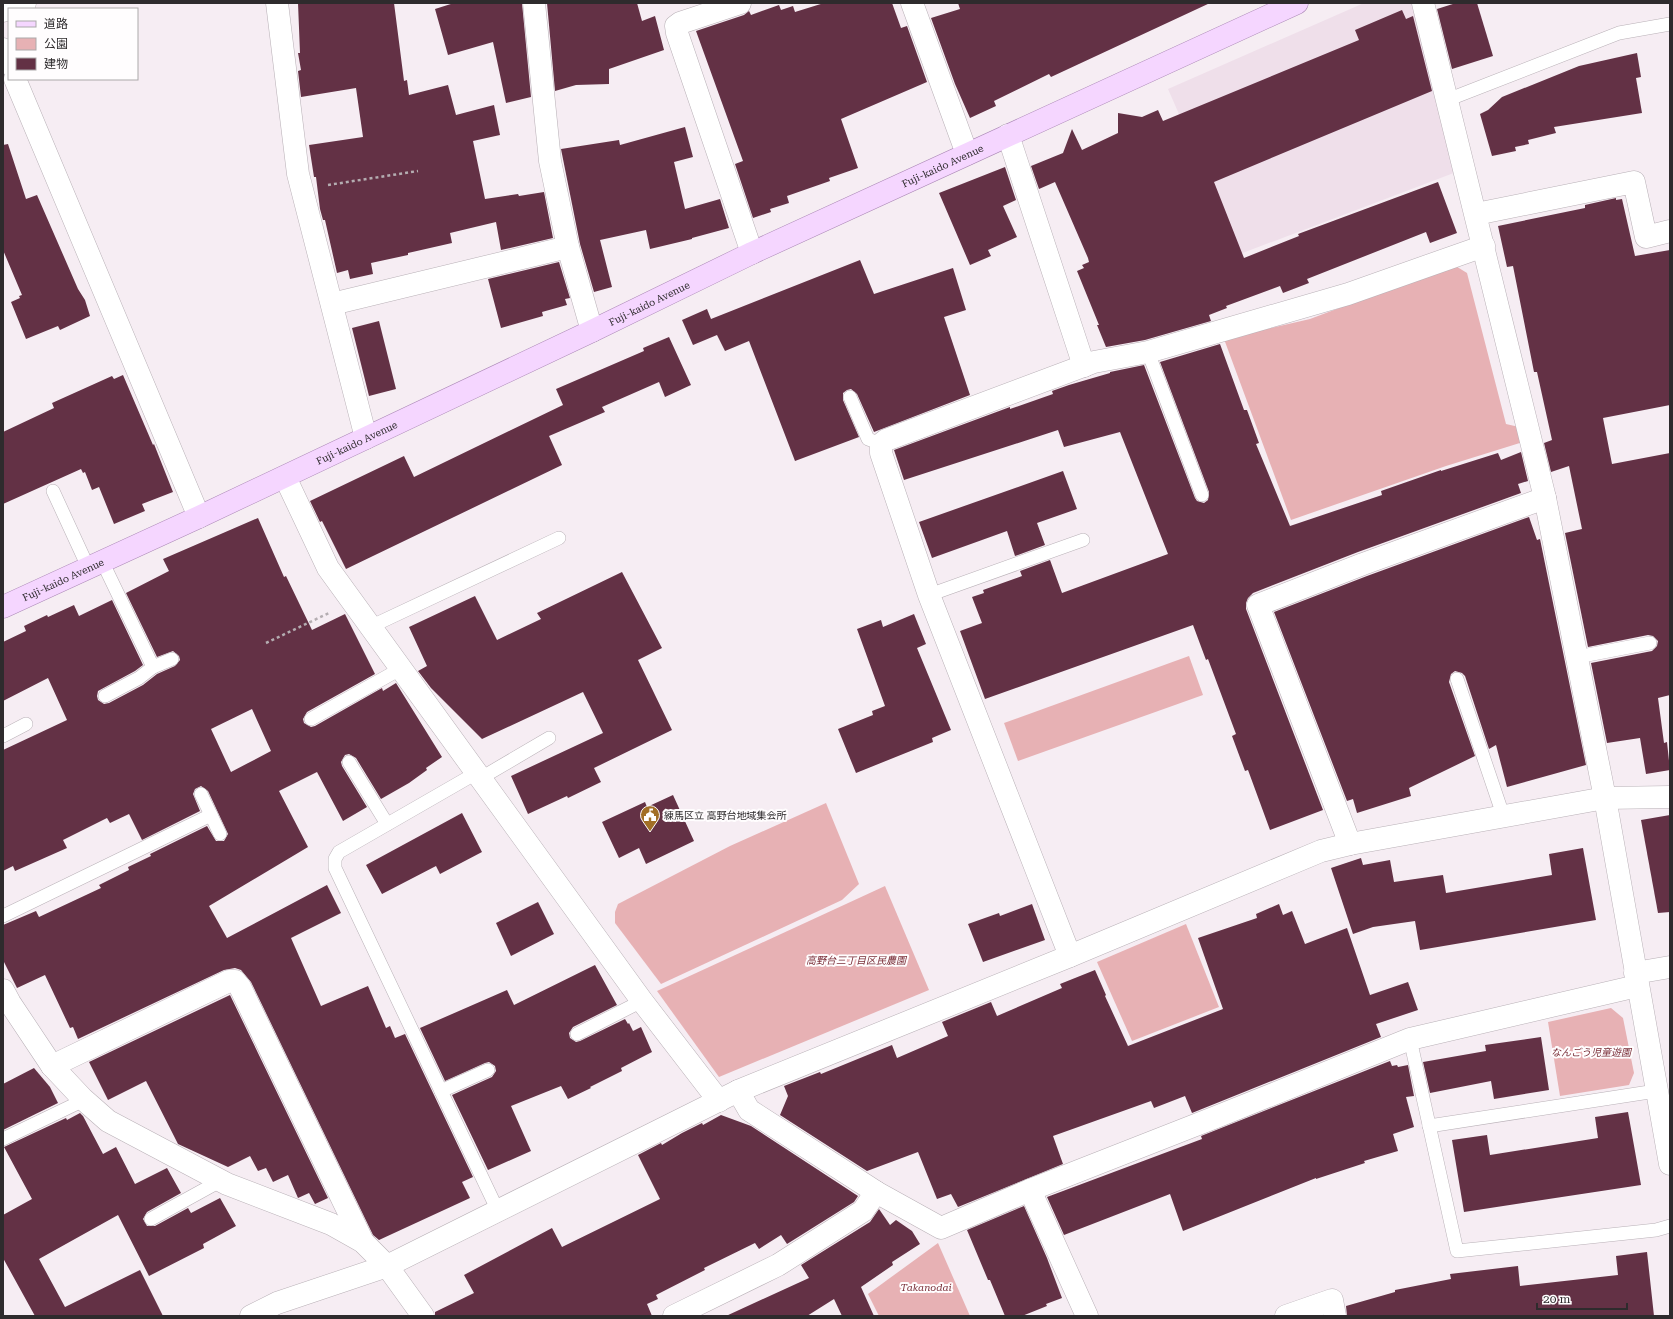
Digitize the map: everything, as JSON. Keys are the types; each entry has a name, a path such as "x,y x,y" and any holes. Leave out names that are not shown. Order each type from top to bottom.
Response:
{"main road":[{"name":"Fuji-kaido Avenue","path":"3,607 199,518 752,253 1297,3"}],"street":[{"path":"11,8 25,3"},
{"path":"277,3 298,174 366,438"},
{"path":"534,3 550,161 568,247 592,331"},
{"path":"740,3 680,22 676,26 677,34 752,253"},
{"path":"912,3 967,154"},
{"path":"1423,3 1545,498 1605,798 1636,980 1670,1164"},
{"path":"3,49 8,62"},
{"path":"15,80 199,518"},
{"path":"1008,135 1084,366"},
{"path":"1476,214 1634,182 1646,237 1670,231"},
{"path":"1070,956 929,595 881,453 881,444 886,440 1094,362 1148,352 1348,294 1484,246"},
{"path":"332,304 568,247"},
{"path":"285,477 328,568 372,626 642,1001 728,1096 876,1192 941,1228 1030,1190 1410,1039 1636,980 1670,967"},
{"path":"1350,844 1258,605 1363,564 1545,498"},
{"path":"251,1316 277,1303 387,1266 728,1096 1070,956 1321,851 1350,844 1503,815 1605,798 1670,797"},
{"path":"52,1066 229,980 235,981 240,987 363,1242"},
{"path":"3,990 52,1066 84,1100 108,1121 120,1129 220,1181 331,1224 363,1242 387,1266 423,1316"},
{"path":"1030,1190 1087,1316"},
{"path":"674,1316 778,1265 862,1211 876,1192"},
{"path":"1286,1316 1332,1300 1336,1316"}],"lane":[{"path":"1447,100 1619,33 1670,24"},
{"path":"1148,352 1202,495"},
{"path":"850,397 868,439 881,444"},
{"path":"53,491 153,667"},
{"path":"372,626 559,538"},
{"path":"929,595 1083,540"},
{"path":"1577,657 1650,643"},
{"path":"105,696 139,678 153,667 172,659"},
{"path":"311,719 402,668"},
{"path":"1457,679 1503,815"},
{"path":"3,736 26,724"},
{"path":"498,1211 335,868 335,859 339,852 387,824 550,738"},
{"path":"349,762 387,824"},
{"path":"201,794 220,834"},
{"path":"3,916 211,815"},
{"path":"578,1034 642,1001"},
{"path":"1410,1039 1457,1251 1656,1230 1670,1226"},
{"path":"441,1091 488,1070"},
{"path":"1429,1126 1656,1091"},
{"path":"3,1139 84,1100"},
{"path":"151,1219 220,1181"}],"path":[{"path":"302,189 418,171"},
{"path":"266,643 354,602"}],"shaded area":[{"path":"1364,3 1413,3 1459,171 1240,254 1168,89"}],"green space":[{"path":"1454,265 1467,273 1506,424 1519,427 1523,442 1446,466 1291,520 1224,339 1310,319"},
{"path":"1189,656 1203,695 1018,761 1004,723"},
{"path":"826,803 859,884 842,900 661,984 615,923 615,912 618,904 730,846"},
{"name":"高野台三丁目区民農園","path":"885,886 929,990 719,1077 657,991"},
{"path":"1186,924 1219,1007 1132,1041 1097,962"},
{"name":"なんごう児童遊園","path":"1611,1008 1623,1018 1634,1073 1629,1085 1560,1096 1548,1022"},
{"name":"Takanodai","path":"938,1243 970,1316 879,1316 868,1294"}],"building":[{"path":"298,3 394,3 404,81 407,80 409,95 448,85 456,115 494,105 500,135 473,141 485,199 544,192 553,238 501,250 496,222 450,233 452,243 371,263 373,274 350,279 348,270 337,273 325,220 323,220 320,209 316,177 314,177 309,145 363,137 356,88 301,97 298,71 301,70 298,53 300,53"},
{"path":"454,3 522,3 531,97 506,103 493,42 448,55 435,9"},
{"path":"547,3 637,3 642,21 655,16 664,50 609,69 609,84 576,85 555,91"},
{"path":"824,3 892,3 901,28 907,26 927,82 841,119 858,168 829,178 830,181 787,196 789,203 770,209 771,212 753,218 735,164 743,161 696,31 744,15 749,11 751,15 779,5 781,10 793,6 795,12"},
{"path":"958,3 1210,3 1051,77 1049,74 994,101 996,106 970,118 955,84 931,18 960,9"},
{"path":"1456,3 1477,3 1493,56 1452,69 1437,9"},
{"path":"1402,10 1406,19 1413,16 1432,91 1214,182 1244,258 1299,236 1298,234 1438,182 1457,233 1430,243 1426,232 1307,279 1309,283 1283,293 1280,286 1226,306 1227,308 1209,315 1211,321 1145,340 1106,347 1097,325 1099,325 1077,271 1084,268 1082,265 1089,262 1088,258 1055,182 1039,189 1031,166 1063,153 1072,129 1082,150 1118,133 1118,113 1142,117 1158,110 1163,121 1359,40 1355,30"},
{"path":"1637,53 1641,77 1636,78 1642,113 1554,127 1556,133 1528,140 1529,144 1515,147 1516,151 1492,156 1480,114 1488,110 1502,97 1579,66"},
{"path":"685,127 693,157 674,162 685,209 720,199 729,228 650,249 646,230 600,240 612,287 594,292 580,244 561,149 619,140 620,145"},
{"path":"8,144 26,199 37,195 78,289 85,300 90,316 60,330 58,326 26,339 11,302 20,298 19,296 22,295 3,250 3,145"},
{"path":"1005,167 1016,200 1003,206 1017,237 988,250 991,256 970,265 939,193"},
{"path":"1616,198 1616,200 1622,199 1635,256 1670,250 1670,405 1603,418 1612,464 1670,453 1670,695 1658,698 1664,743 1667,742 1670,770 1646,774 1640,738 1607,743 1591,663 1652,651 1657,646 1658,641 1653,636 1648,635 1588,647 1565,533 1582,529 1569,466 1551,472 1544,443 1552,440 1537,372 1534,372 1513,266 1507,267 1498,226 1585,208 1585,205"},
{"path":"860,260 874,294 953,268 966,310 944,317 970,395 874,432 857,394 851,389 847,390 843,393 843,400 859,437 795,461 749,341 725,351 717,335 693,345 682,320 707,309 711,319"},
{"path":"559,262 570,298 565,299 567,305 542,312 543,316 501,328 488,279"},
{"path":"379,321 396,389 369,396 352,328"},
{"path":"669,337 691,385 665,397 659,382 602,407 605,412 549,436 562,465 346,569 322,521 320,522 310,501 404,456 414,477 563,405 556,389 644,351 643,348"},
{"path":"1220,344 1244,410 1247,410 1259,443 1256,444 1290,526 1382,495 1381,491 1441,470 1498,453 1501,460 1521,452 1528,481 1518,484 1521,493 1358,552 1253,593 1248,598 1246,609 1323,810 1270,830 1248,770 1245,771 1232,736 1236,734 1208,659 1206,660 1193,625 985,699 960,631 982,623 972,597 984,593 983,590 1022,576 1020,571 1050,560 1062,593 1168,554 1120,432 1064,447 1058,430 904,480 894,450 1010,407 1010,409 1053,394 1052,391 1069,385 1110,372 1144,365 1195,498 1197,501 1204,503 1208,500 1209,492 1160,362"},
{"path":"123,375 153,445 154,444 173,492 142,504 145,511 114,524 99,487 92,490 85,472 83,473 81,469 3,504 3,432 54,408 52,403 112,376 114,379"},
{"path":"1063,471 1077,509 1037,523 1045,545 1015,556 1007,531 932,558 919,522"},
{"path":"1529,517 1537,540 1540,539 1586,765 1507,787 1496,745 1489,749 1465,676 1462,673 1455,671 1451,674 1449,682 1475,756 1409,788 1411,796 1357,813 1353,799 1347,801 1274,612 1367,576"},
{"path":"258,518 284,577 286,576 312,630 345,614 375,674 307,712 303,719 304,723 311,727 315,726 382,688 383,691 396,683 442,757 426,768 427,770 409,783 381,799 356,758 349,754 345,755 341,762 342,766 367,807 343,821 317,772 279,791 308,847 209,906 227,938 327,885 341,913 291,938 321,1006 368,986 386,1028 390,1026 395,1038 405,1034 473,1177 462,1182 470,1198 379,1240 373,1235 251,982 241,970 235,968 224,970 78,1039 73,1027 70,1028 45,975 17,988 3,960 3,925 36,911 39,917 101,888 99,885 129,870 128,867 151,856 150,854 207,826 216,841 224,841 228,834 208,791 201,786 195,789 193,794 200,811 142,840 129,814 110,823 107,818 63,840 67,848 15,871 13,866 3,871 3,750 67,720 48,678 3,701 3,642 26,631 24,626 47,615 48,617 74,605 79,616 112,600 143,665 98,691 98,700 104,704 109,703 143,685 157,674 175,666 180,660 179,656 173,651 157,657 126,593 169,571 163,559","holes":["252,709 271,751 231,772 211,729"]},
{"path":"622,572 662,648 638,660 672,730 594,768 601,782 568,798 567,796 528,814 511,776 603,733 583,692 482,739 431,688 418,671 427,666 409,627 475,596 497,640 541,619 537,613"},
{"path":"914,614 926,644 917,648 951,730 932,738 933,742 856,773 838,729 873,715 872,711 885,706 857,629 881,620 883,627"},
{"path":"673,795 694,841 646,864 639,848 619,858 602,822 645,802 647,807"},
{"path":"462,813 482,852 440,874 436,866 382,894 366,865"},
{"path":"1670,815 1670,912 1658,913 1641,820"},
{"path":"1583,848 1596,920 1420,950 1415,921 1373,927 1353,934 1331,868 1361,858 1363,865 1390,860 1394,882 1443,875 1446,893 1552,875 1549,854"},
{"path":"538,902 554,934 511,956 496,923"},
{"path":"1032,904 1045,940 983,962 968,924 999,913 1000,916"},
{"path":"1279,904 1283,915 1292,911 1305,944 1347,928 1370,995 1408,982 1418,1010 1376,1024 1381,1037 1192,1113 1185,1096 1154,1108 1151,1101 1053,1136 1063,1164 958,1207 951,1194 937,1199 918,1152 867,1171 780,1115 788,1096 784,1086 820,1072 821,1074 892,1045 897,1058 948,1036 942,1022 991,1002 997,1016 1062,988 1060,984 1095,970 1128,1046 1223,1009 1198,938 1257,918 1256,914"},
{"path":"595,965 617,1005 573,1027 569,1033 570,1038 576,1042 580,1041 625,1019 633,1031 641,1027 652,1052 621,1068 622,1071 568,1099 561,1086 511,1106 531,1151 488,1170 452,1095 492,1077 496,1071 495,1066 489,1062 485,1063 445,1081 420,1028 507,990 514,1005"},
{"path":"230,995 328,1198 315,1204 309,1193 298,1198 288,1175 273,1182 266,1168 258,1171 250,1156 228,1167 178,1144 146,1081 108,1100 89,1062"},
{"path":"1541,1037 1549,1090 1494,1099 1491,1081 1430,1093 1423,1062 1486,1051 1485,1045"},
{"path":"1390,1061 1392,1066 1397,1065 1398,1067 1408,1065 1414,1096 1406,1097 1414,1127 1393,1134 1398,1151 1316,1178 1183,1231 1170,1194 1064,1235 1047,1197 1202,1139 1201,1136"},
{"path":"34,1068 50,1087 58,1103 3,1130 3,1084"},
{"path":"1628,1112 1641,1185 1464,1212 1452,1140 1487,1135 1490,1155 1598,1138 1595,1117"},
{"path":"80,1113 103,1154 116,1147 135,1184 167,1168 181,1193 147,1212 143,1219 147,1226 155,1226 188,1208 191,1213 220,1198 236,1226 203,1244 204,1248 149,1276 118,1215 39,1259 65,1307 140,1270 163,1316 35,1316 3,1258 3,1215 32,1199 4,1147"},
{"path":"721,1115 751,1126 858,1196 854,1202 787,1244 781,1235 759,1249 755,1243 704,1268 705,1270 656,1295 658,1299 647,1304 652,1316 435,1316 435,1312 474,1293 464,1275 552,1228 562,1247 660,1199 638,1155 661,1143 662,1145 682,1133 702,1123 703,1125"},
{"path":"1024,1206 1047,1258 1062,1298 1022,1316 1005,1316 967,1230"},
{"path":"879,1209 890,1225 896,1220 912,1231 920,1244 892,1262 893,1265 861,1287 874,1316 842,1316 834,1299 807,1316 726,1316 809,1278 801,1265 870,1222"},
{"path":"1647,1252 1654,1316 1347,1316 1346,1306 1395,1292 1395,1290 1451,1279 1450,1274 1518,1266 1520,1286 1618,1275 1616,1256"}],"place":[{"name":"練馬区立 高野台地域集会所","path":"650,832"}]}
